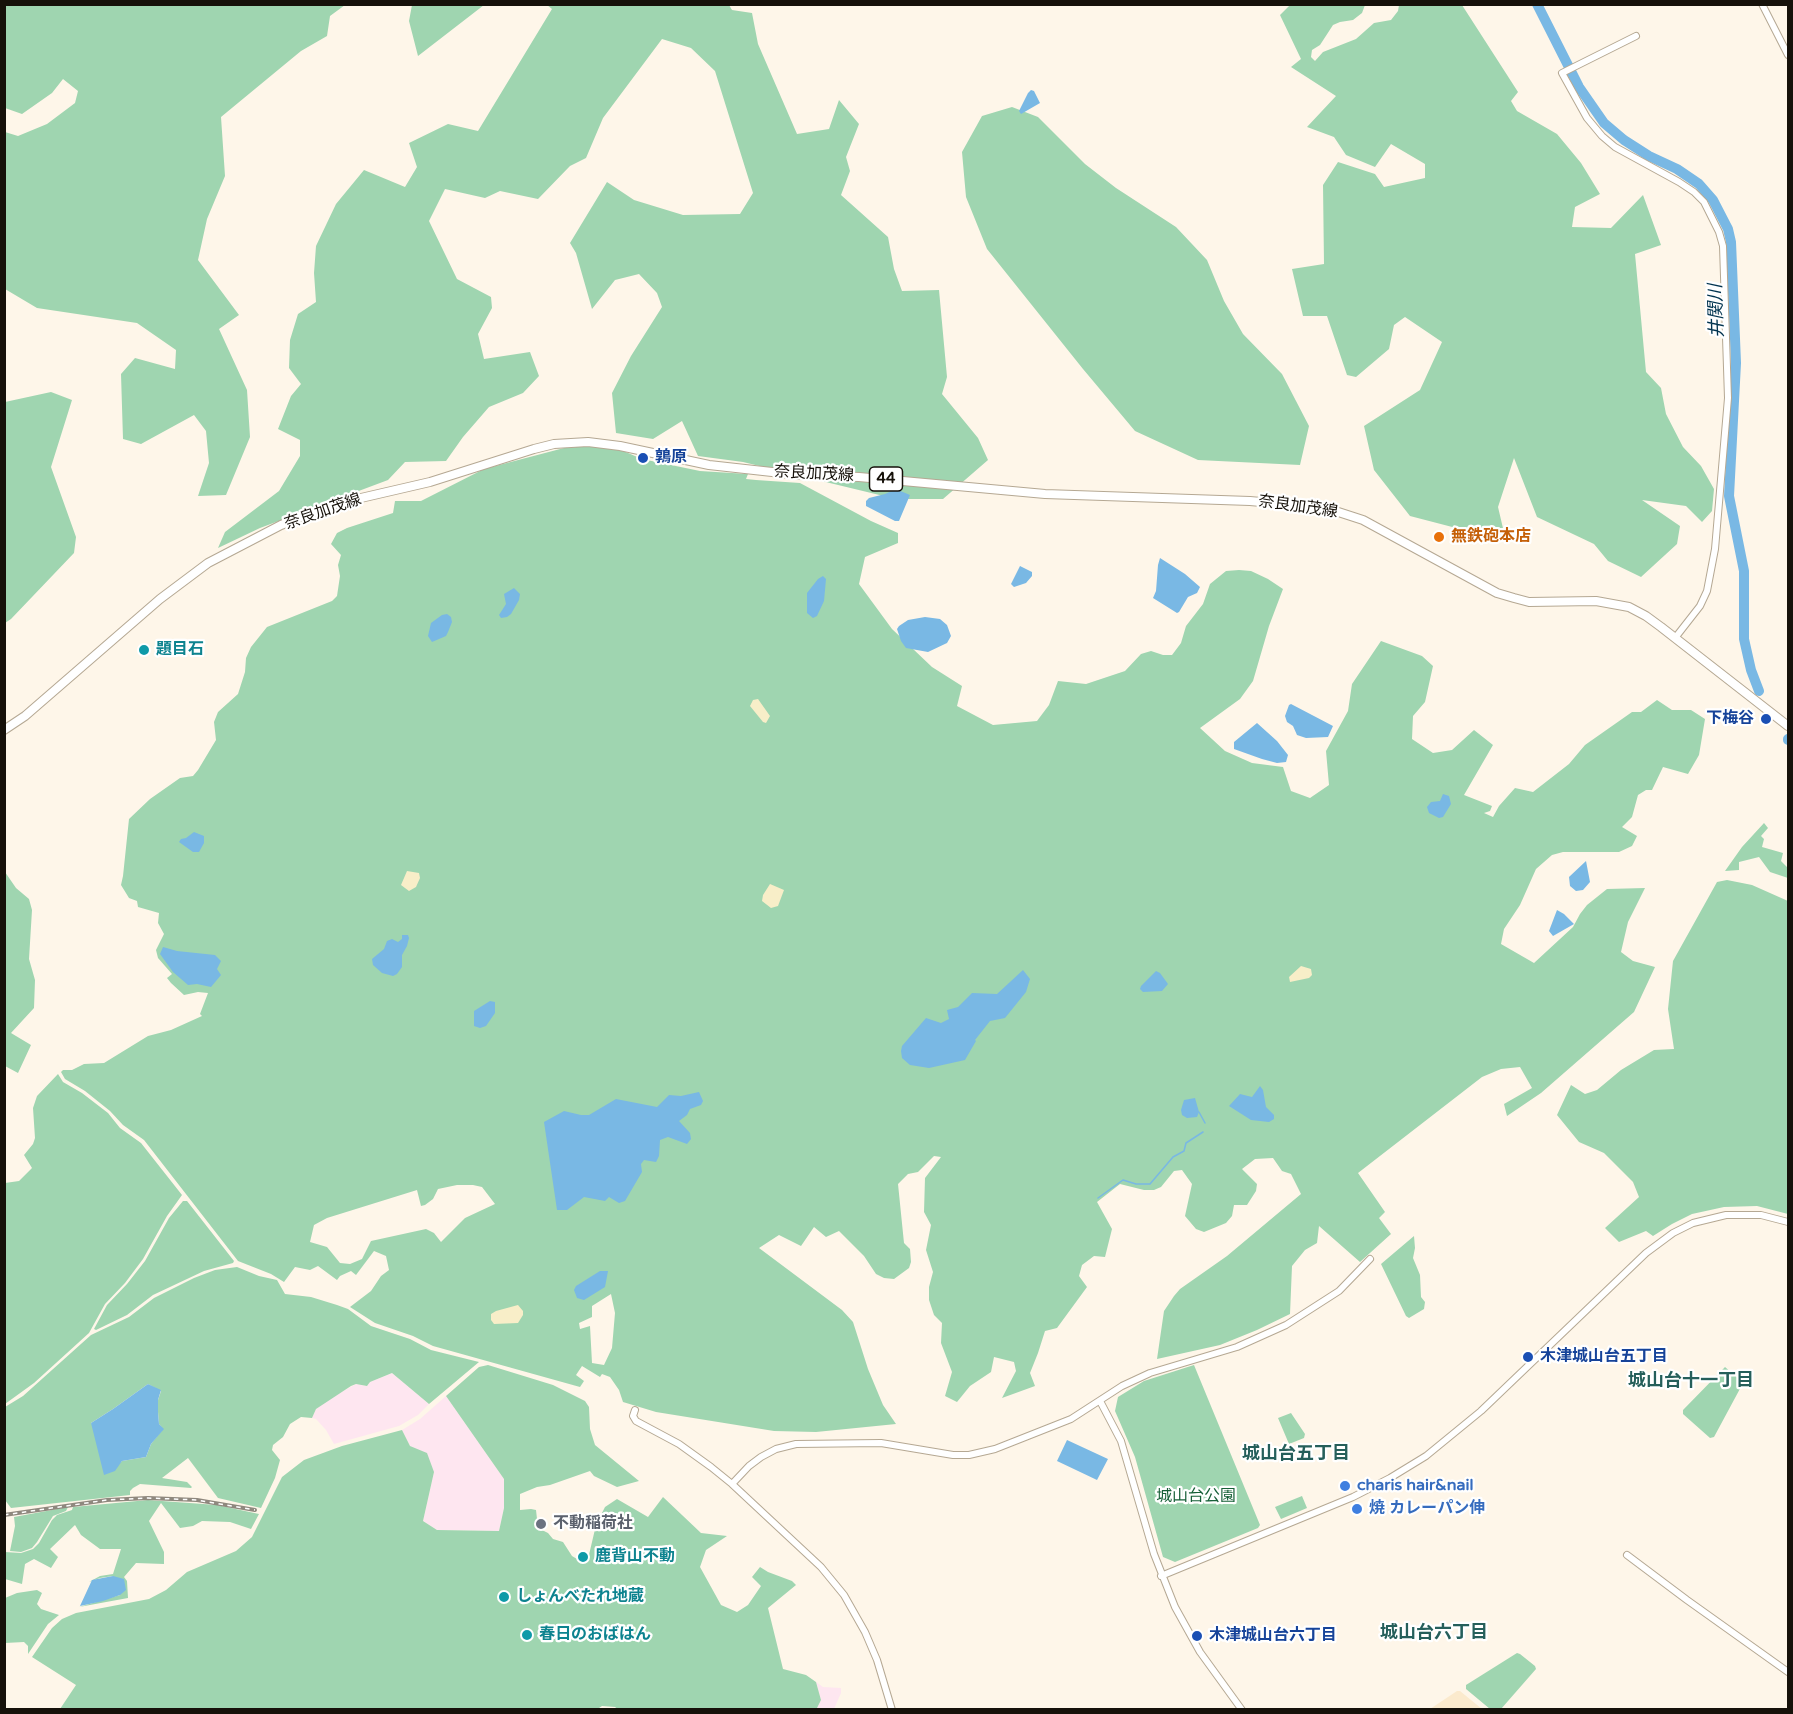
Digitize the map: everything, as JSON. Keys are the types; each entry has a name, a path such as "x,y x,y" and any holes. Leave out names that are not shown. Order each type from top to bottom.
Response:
{"main road":[{"name":"奈良加茂線","path":"4,730 25,716 160,599 189,577 208,563 281,525 334,504 430,482 544,446 573,442 620,446 709,465 799,475 859,477 1045,494 1250,501 1320,507 1363,520 1497,593 1529,602 1613,603 1629,608 1646,616 1676,638 1788,726"}],"street":[{"path":"1761,4 1788,55"},
{"path":"1636,36 1562,73 1587,118 1602,136 1615,147 1679,182 1704,202 1719,232 1723,246 1728,398 1715,549 1707,591 1700,606 1676,638"},
{"path":"1161,1576 1353,1497 1426,1456 1475,1416 1640,1258 1673,1233 1693,1223 1726,1215 1761,1215 1788,1222"},
{"path":"732,1484 748,1466 761,1457 790,1445 881,1443 953,1455 969,1455 995,1449 1071,1419 1122,1386 1150,1373 1237,1347 1286,1325 1339,1291 1370,1259"},
{"path":"1100,1401 1121,1441 1161,1576 1200,1652 1242,1710"},
{"path":"635,1410 633,1416 636,1421 691,1452 732,1484 815,1560 844,1595 859,1620 871,1644 891,1710"},
{"path":"1627,1555 1788,1672"}],"shaded area":[{"path":"392,1373 429,1404 418,1415 399,1426 334,1444 326,1430 316,1419 312,1418 316,1409 329,1399 356,1384 367,1386 370,1382"},
{"path":"446,1396 504,1479 504,1508 499,1531 437,1530 423,1521 434,1472 410,1446 402,1430 420,1419"},
{"path":"816,1682 823,1687 841,1688 834,1709 816,1710 821,1700"},
{"path":"1457,1691 1482,1709 1430,1709"}],"green space":[{"path":"5,4 345,5 330,16 327,36 301,51 221,117 225,176 207,219 198,260 239,315 219,329 247,390 250,437 226,495 198,496 209,463 206,431 194,415 141,444 123,439 121,374 135,358 175,369 176,350 137,323 37,308 5,289 5,132 18,136 47,124 75,103 78,91 63,79 52,93 22,114 5,108"},
{"path":"412,4 484,5 418,56 409,21"},
{"path":"1291,4 1365,5 1362,13 1353,20 1333,25 1320,45 1312,50 1311,57 1315,61 1323,52 1356,39 1374,23 1391,20 1398,11 1399,5 1462,5 1518,92 1511,101 1517,111 1557,134 1581,163 1600,194 1575,207 1572,227 1611,228 1643,195 1661,245 1635,254 1646,372 1661,388 1666,414 1683,447 1701,466 1714,489 1712,511 1702,522 1686,506 1642,500 1680,526 1677,544 1641,577 1608,561 1594,544 1537,517 1514,458 1498,507 1506,541 1410,516 1374,470 1364,426 1420,390 1442,342 1405,317 1394,325 1389,349 1356,377 1347,375 1327,316 1303,316 1292,269 1324,264 1323,185 1338,162 1375,174 1384,187 1425,178 1425,164 1391,144 1375,167 1346,155 1334,137 1307,127 1336,96 1291,67 1301,59 1280,15"},
{"path":"547,5 729,5 732,10 752,13 758,44 797,134 829,129 839,100 859,124 846,157 850,171 841,195 888,237 894,269 902,291 939,290 947,377 942,394 978,438 988,460 943,499 896,499 743,462 698,456 682,421 653,439 616,433 612,393 631,356 662,307 657,293 639,274 615,280 592,309 576,253 570,243 607,182 634,200 683,215 740,214 753,193 715,71 691,48 662,39 603,118 586,158 570,166 538,199 500,191 485,198 445,189 429,221 457,279 491,297 492,308 478,334 484,359 530,352 539,376 523,393 489,407 446,461 405,462 388,480 260,528 218,548 225,532 279,491 300,456 300,440 278,429 291,396 301,384 289,368 290,340 298,314 316,302 314,273 316,246 336,204 364,170 405,187 417,167 409,143 448,124 478,131 552,9"},
{"path":"1012,107 1038,117 1085,164 1116,188 1176,227 1207,260 1224,301 1243,334 1282,374 1309,426 1300,465 1198,460 1135,431 1083,369 987,249 966,197 962,152 982,116"},
{"path":"51,392 72,400 51,467 76,537 74,553 5,623 5,402"},
{"path":"589,446 621,450 642,459 700,471 748,474 746,479 800,483 898,533 898,543 865,557 859,584 892,629 932,667 962,686 957,706 993,725 1037,721 1049,705 1058,681 1086,684 1125,671 1141,654 1151,651 1172,655 1181,643 1186,626 1203,604 1210,584 1226,571 1239,570 1251,571 1283,589 1269,626 1253,681 1240,699 1200,728 1225,751 1252,763 1283,767 1291,791 1310,798 1329,785 1326,751 1348,711 1352,684 1381,641 1422,656 1433,666 1425,702 1413,716 1412,739 1433,753 1452,750 1474,730 1493,745 1464,795 1492,806 1490,811 1484,813 1493,817 1499,806 1515,788 1533,792 1569,764 1585,745 1632,712 1641,712 1657,700 1672,710 1691,710 1705,719 1699,755 1688,774 1663,767 1652,790 1646,790 1638,795 1632,817 1622,827 1637,836 1632,846 1619,852 1563,852 1552,855 1536,869 1520,905 1504,929 1501,944 1534,963 1573,927 1587,905 1607,889 1645,888 1628,922 1621,952 1633,961 1655,967 1634,1012 1541,1093 1507,1116 1504,1104 1532,1088 1520,1067 1501,1069 1482,1077 1358,1173 1385,1212 1379,1218 1391,1234 1360,1262 1319,1226 1317,1243 1305,1250 1292,1266 1290,1314 1220,1345 1157,1359 1164,1311 1180,1289 1227,1256 1301,1194 1291,1174 1282,1171 1273,1158 1255,1159 1242,1169 1257,1184 1256,1191 1247,1205 1234,1205 1232,1216 1226,1223 1204,1232 1196,1229 1185,1216 1192,1184 1182,1170 1174,1171 1161,1187 1154,1190 1120,1184 1097,1202 1112,1229 1105,1257 1094,1256 1082,1265 1079,1276 1087,1287 1057,1328 1045,1331 1030,1373 1035,1386 1002,1398 1016,1371 1014,1362 994,1357 991,1372 970,1386 957,1402 945,1396 952,1372 941,1343 942,1323 934,1315 929,1300 929,1287 933,1272 926,1250 931,1225 924,1212 925,1178 941,1157 934,1156 918,1172 908,1174 898,1184 904,1243 910,1249 911,1262 909,1268 894,1279 876,1274 864,1256 839,1231 826,1237 814,1227 801,1246 779,1235 759,1248 842,1310 853,1322 868,1369 883,1405 896,1424 816,1432 774,1431 656,1412 623,1402 619,1390 610,1377 602,1374 600,1377 582,1366 576,1375 584,1381 580,1387 433,1346 413,1336 375,1323 350,1307 371,1291 381,1276 389,1270 386,1256 374,1251 356,1275 351,1271 337,1280 318,1266 310,1270 295,1267 284,1282 271,1274 238,1261 144,1140 123,1125 85,1091 65,1079 61,1072 84,1064 104,1063 148,1036 171,1030 202,1016 200,1014 208,993 198,992 184,995 167,978 172,974 158,958 156,950 164,934 158,923 159,913 138,907 137,901 129,898 121,885 129,819 150,799 180,778 193,776 198,770 216,740 214,722 218,712 238,694 245,672 246,658 251,647 267,627 332,601 337,596 340,576 338,565 341,555 331,544 337,533 393,513 395,501 421,501 484,469 564,448","holes":["457,1185 482,1187 495,1204 465,1218 441,1242 434,1233 426,1229 371,1241 362,1259 350,1264 340,1263 327,1247 310,1242 314,1225 327,1218 417,1190 421,1206 425,1205 433,1199 438,1189","611,1294 615,1313 612,1348 604,1365 592,1363 590,1326 580,1329 579,1323 592,1317 592,1306"]},
{"path":"1764,823 1768,828 1761,836 1764,839 1762,847 1783,853 1781,861 1788,868 1788,878 1770,872 1759,857 1739,862 1739,870 1725,871 1742,847"},
{"path":"5,872 16,888 29,899 32,910 29,959 35,980 34,1008 11,1033 31,1045 18,1073 5,1066"},
{"path":"1727,880 1752,885 1788,901 1788,1214 1757,1206 1724,1207 1692,1214 1653,1236 1646,1231 1619,1242 1605,1228 1639,1197 1633,1182 1604,1153 1579,1142 1557,1115 1571,1085 1585,1094 1597,1090 1621,1070 1654,1050 1674,1049 1668,1009 1673,961 1717,882"},
{"path":"58,1074 63,1082 108,1113 120,1128 141,1143 182,1195 167,1216 143,1259 105,1304 89,1333 34,1383 5,1404 5,1183 19,1181 32,1168 24,1155 35,1138 33,1108 37,1096"},
{"path":"183,1201 187,1201 234,1261 233,1263 204,1271 153,1295 127,1315 94,1329 107,1305 145,1261 169,1218"},
{"path":"1414,1236 1413,1258 1420,1275 1421,1297 1425,1302 1424,1309 1409,1318 1381,1264"},
{"path":"237,1267 277,1280 285,1294 311,1297 337,1305 348,1309 371,1326 410,1339 431,1350 479,1362 429,1404 392,1373 370,1382 367,1386 356,1384 351,1386 316,1409 312,1418 301,1417 290,1424 283,1437 273,1445 272,1450 280,1460 275,1478 261,1508 218,1498 188,1458 162,1478 187,1482 191,1488 140,1484 130,1491 130,1495 11,1508 5,1500 5,1407 23,1396 91,1335 129,1317 154,1298 215,1270","holes":["148,1384 161,1391 158,1412 159,1424 163,1429 151,1444 146,1457 122,1461 119,1464 91,1423"]},
{"path":"488,1365 553,1385 585,1401 589,1407 590,1429 595,1445 639,1481 617,1487 594,1476 590,1471 520,1494 520,1510 536,1510 538,1528 548,1533 553,1539 563,1542 572,1556 582,1562 588,1559 596,1525 605,1507 617,1499 648,1517 663,1497 701,1533 727,1536 706,1550 700,1567 721,1605 737,1612 748,1605 761,1586 752,1577 760,1567 796,1585 768,1608 783,1669 806,1675 816,1682 821,1700 816,1710 619,1710 615,1707 602,1706 596,1710 60,1709 76,1685 32,1657 52,1628 62,1619 76,1613 149,1599 166,1590 187,1572 236,1551 252,1537 282,1477 304,1460 342,1446 402,1430 410,1446 427,1453 434,1472 423,1521 437,1530 499,1531 504,1508 504,1479 446,1396 479,1367"},
{"name":"城山台公園","path":"1194,1365 1260,1525 1258,1528 1175,1562 1163,1557 1135,1457 1115,1411 1118,1397 1144,1381"},
{"path":"1725,1367 1741,1381 1742,1385 1714,1437 1710,1438 1683,1414 1683,1410"},
{"path":"1291,1413 1305,1434 1304,1438 1289,1444 1278,1418"},
{"path":"1302,1496 1307,1508 1281,1519 1275,1507"},
{"path":"148,1500 217,1505 259,1514 251,1529 230,1522 202,1521 193,1526 180,1528 161,1503 149,1521 164,1552 164,1564 136,1563 124,1577 127,1581 128,1598 79,1607 120,1595 113,1576 89,1582 100,1576 113,1574 121,1549 100,1549 81,1535 75,1525 50,1549 58,1557 51,1568 34,1559 25,1564 22,1584 5,1579 5,1552 21,1553 33,1549 57,1515 72,1510 73,1507"},
{"path":"68,1507 66,1511 53,1516 32,1548 21,1552 10,1551 15,1526 14,1517"},
{"path":"37,1590 42,1593 37,1604 41,1609 59,1615 48,1624 28,1654 28,1646 24,1642 5,1643 5,1598 17,1593"},
{"path":"1517,1653 1536,1669 1501,1709 1490,1709 1466,1689 1466,1685"}],"sand":[{"path":"758,699 770,716 766,723 750,706 753,700"},
{"path":"407,871 419,873 420,878 416,887 409,891 401,885"},
{"path":"770,884 784,890 778,906 771,908 762,901"},
{"path":"1301,966 1311,969 1312,975 1309,978 1290,982 1289,977"},
{"path":"518,1305 523,1315 518,1323 494,1324 491,1320 491,1314 496,1311"}],"water":[{"path":"1031,90 1034,91 1040,103 1021,114 1019,111"},
{"path":"894,490 910,495 899,521 866,506 869,498"},
{"path":"1160,558 1200,587 1197,593 1188,597 1177,613 1153,598"},
{"path":"1020,566 1032,572 1032,576 1026,583 1014,587 1011,584"},
{"path":"823,576 826,579 824,601 817,616 813,618 807,613 807,593"},
{"path":"514,588 520,594 519,600 511,614 501,618 499,615 506,604 504,594"},
{"path":"447,614 451,617 452,622 446,636 432,642 428,636 431,623"},
{"path":"925,617 940,619 947,625 951,636 947,643 928,652 906,648 897,629 908,620"},
{"path":"1291,704 1333,726 1328,737 1306,738 1297,735 1285,716"},
{"path":"1257,723 1277,741 1288,755 1286,762 1277,763 1234,749 1234,742"},
{"path":"1443,794 1449,796 1451,804 1443,817 1439,818 1429,813 1427,807 1431,802 1440,801"},
{"path":"194,832 204,836 204,843 199,852 193,852 179,842"},
{"path":"1586,861 1590,882 1583,890 1576,891 1570,886 1569,877"},
{"path":"1557,910 1574,924 1553,936 1549,931"},
{"path":"402,935 408,935 409,938 402,955 402,967 393,976 382,973 373,965 372,959 384,949 387,941 392,939 398,942 402,939"},
{"path":"163,947 177,951 215,955 221,961 217,969 221,975 211,987 188,985 173,972 160,954"},
{"path":"1023,970 1030,979 1026,992 1005,1018 990,1021 975,1040 965,1060 929,1068 910,1065 902,1058 902,1046 926,1018 941,1023 949,1019 947,1010 958,1007 972,993 997,994"},
{"path":"1156,971 1168,984 1162,991 1143,992 1140,989 1141,986"},
{"path":"490,1001 495,1002 495,1013 486,1026 480,1028 474,1026 474,1011"},
{"path":"1260,1086 1266,1107 1274,1115 1274,1119 1269,1122 1251,1120 1229,1106 1240,1094 1252,1097"},
{"path":"699,1092 703,1101 701,1105 690,1109 687,1115 679,1121 690,1133 691,1139 687,1144 668,1137 660,1140 659,1156 656,1162 644,1160 641,1164 642,1172 625,1201 619,1203 609,1197 605,1201 584,1197 567,1210 557,1210 544,1122 564,1111 589,1115 616,1099 657,1107 669,1095 681,1096"},
{"path":"1195,1098 1199,1112 1197,1117 1187,1118 1182,1115 1181,1110 1184,1100"},
{"path":"600,1271 608,1271 605,1287 584,1300 577,1298 574,1290 576,1286"},
{"path":"148,1384 161,1390 158,1412 159,1424 164,1429 151,1444 146,1457 122,1461 115,1471 104,1475 91,1423"},
{"path":"1067,1440 1108,1459 1097,1480 1057,1461"},
{"path":"113,1576 124,1579 126,1590 120,1595 103,1601 80,1606 92,1580"}],"waterway":[{"name":"井関川","path":"1537,4 1579,87 1604,123 1624,140 1649,156 1677,169 1699,184 1713,200 1728,229 1731,242 1736,363 1729,496 1744,571 1744,639 1751,670 1759,691"},
{"path":"1199,1112 1205,1123"},
{"path":"1098,1198 1123,1180 1136,1184 1150,1184 1173,1157 1184,1151 1186,1143 1203,1132"}],"railway":[{"path":"4,1515 107,1500 148,1498 197,1500 255,1510"}],"place":[{"name":"鶉原","path":"643,458"},
{"name":"無鉄砲本店","path":"1439,537"},
{"name":"題目石","path":"144,650"},
{"name":"下梅谷","path":"1766,719"},
{"name":"木津城山台五丁目","path":"1528,1357"},
{"name":"charis hair&nail","path":"1345,1486"},
{"name":"焼 カレーパン伸","path":"1357,1509"},
{"name":"不動稲荷社","path":"541,1524"},
{"name":"鹿背山不動","path":"583,1557"},
{"name":"しょんべたれ地蔵","path":"504,1597"},
{"name":"春日のおばはん","path":"527,1635"},
{"name":"木津城山台六丁目","path":"1197,1636"}],"district":[{"name":"城山台十一丁目","path":"1691,1381"},
{"name":"城山台五丁目","path":"1296,1454"},
{"name":"城山台六丁目","path":"1434,1633"}]}
